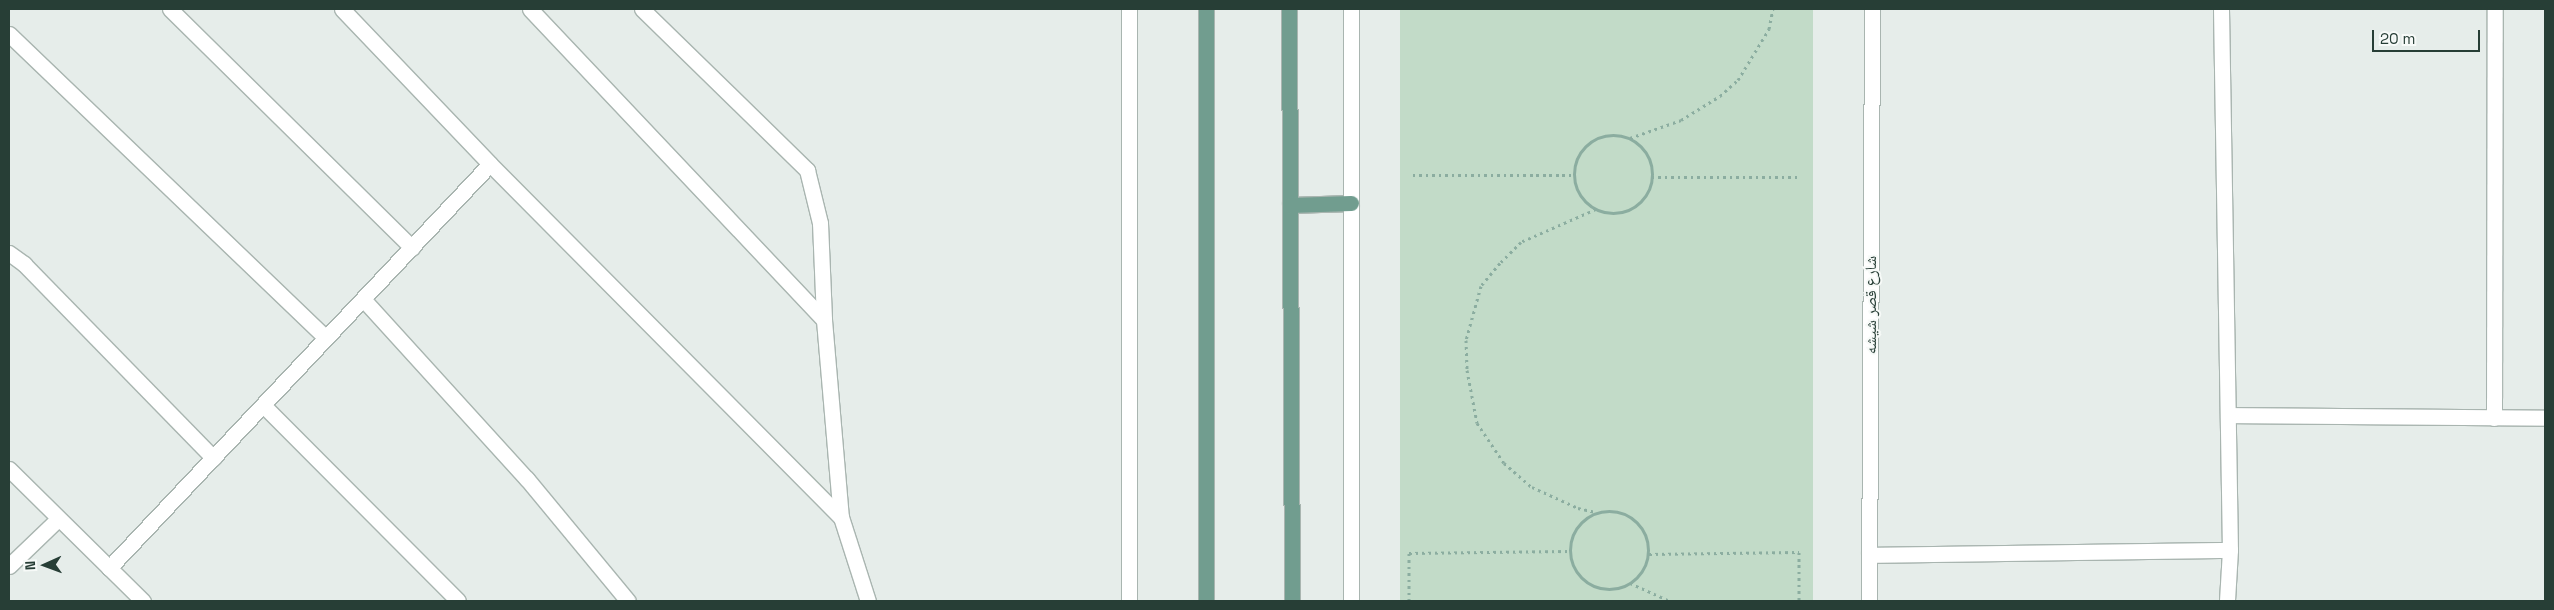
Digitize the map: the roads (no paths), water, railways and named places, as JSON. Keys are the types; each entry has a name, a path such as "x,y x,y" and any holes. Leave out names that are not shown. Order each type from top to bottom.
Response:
{"main road":[{"path":"1206,9 1206,601"},
{"path":"1289,9 1292,601"},
{"path":"1290,205 1351,203"}],"street":[{"path":"170,9 412,248"},
{"path":"342,9 490,164 841,517"},
{"path":"530,9 824,320"},
{"path":"642,9 807,170 820,223 824,320 841,517 868,601"},
{"path":"1129,9 1129,601"},
{"path":"1351,9 1352,601"},
{"name":"شارع قصر شيشه","path":"1869,601 1872,9"},
{"path":"2221,9 2230,550 2226,601"},
{"path":"2494,418 2496,9"},
{"path":"9,34 326,338"},
{"path":"109,568 490,164"},
{"path":"9,253 24,264 213,458"},
{"path":"363,299 533,486 628,601"},
{"path":"263,405 458,601"},
{"path":"2228,415 2545,418"},
{"path":"9,470 142,601"},
{"path":"9,566 58,519"},
{"path":"1870,555 2230,550"}]}
